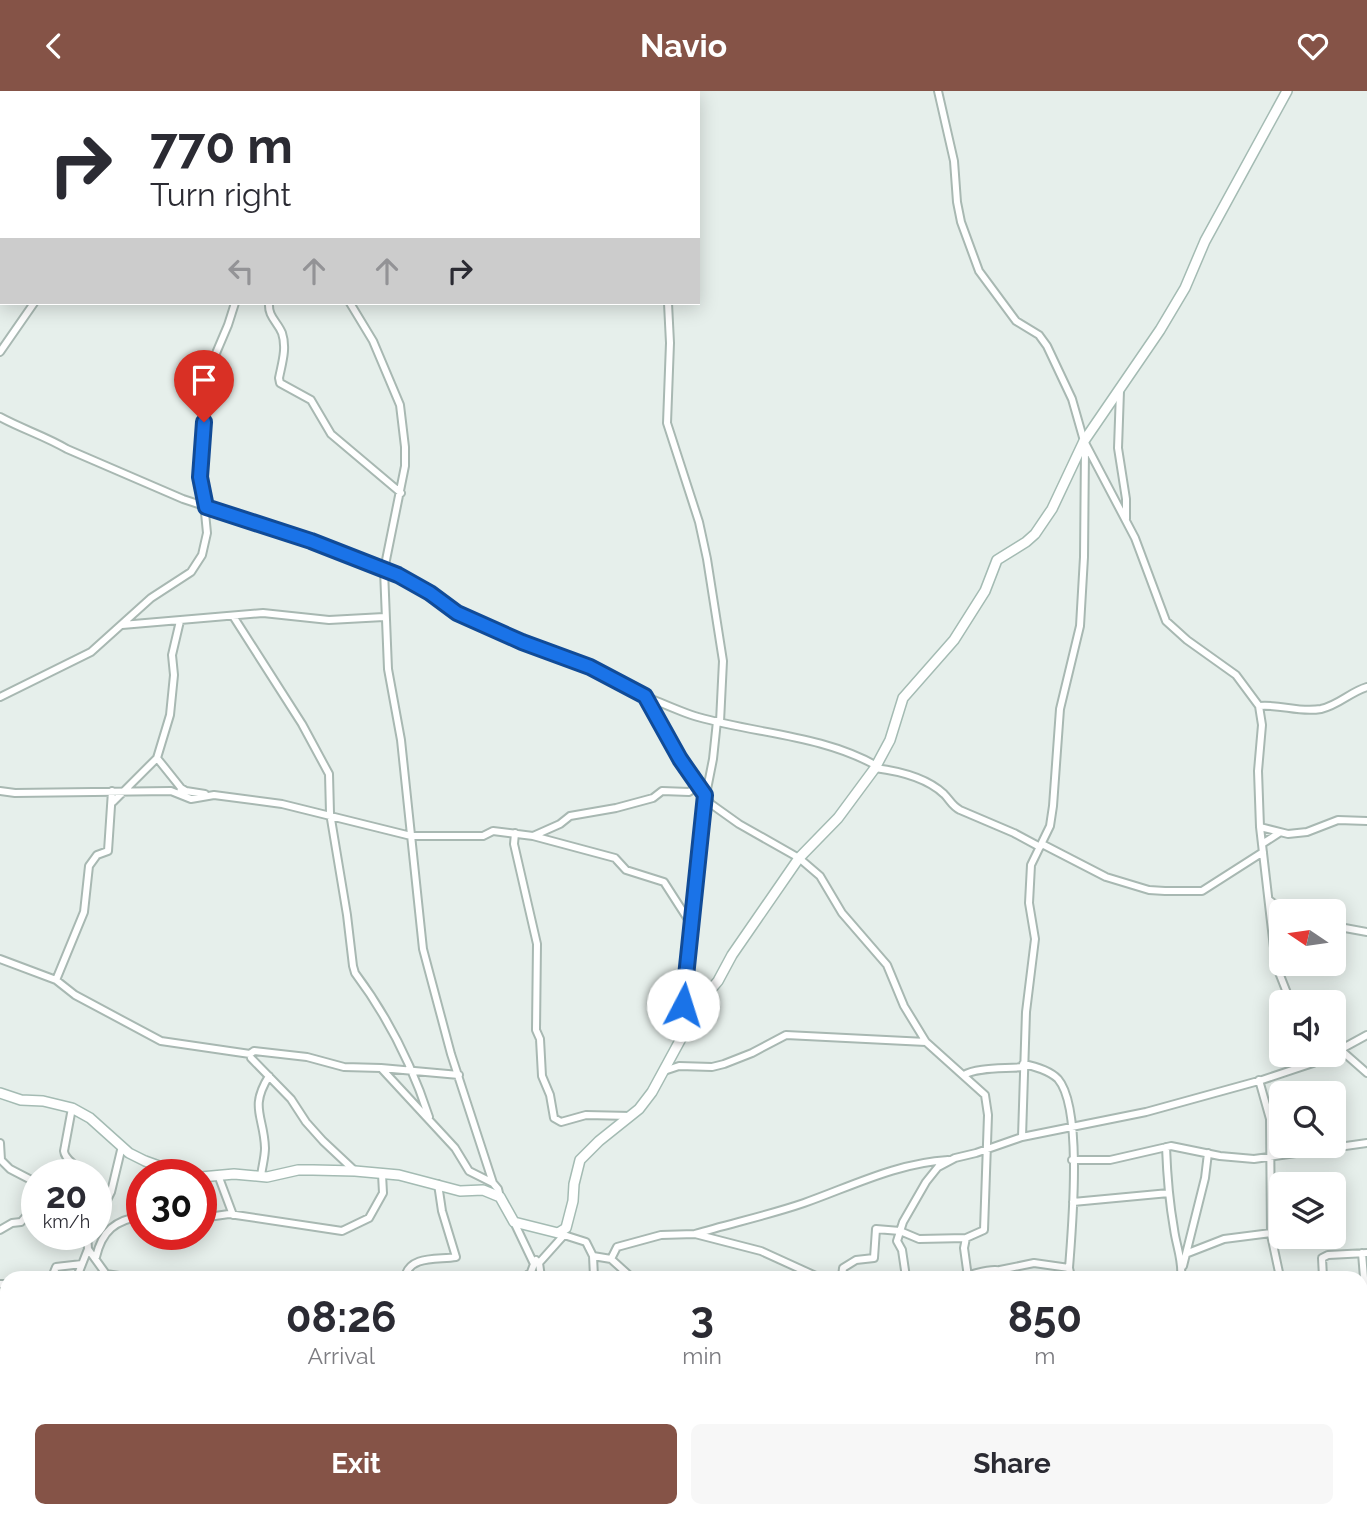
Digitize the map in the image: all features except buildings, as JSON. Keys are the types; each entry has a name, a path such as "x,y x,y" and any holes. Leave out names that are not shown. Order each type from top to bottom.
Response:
{"street":[{"path":"938,91 954,161 957,202 969,248 979,271 1016,321 1043,338 1072,399 1084,443 1142,552 1166,621 1186,640 1236,674 1259,706 1262,725 1258,771 1260,827 1269,900"},
{"path":"538,1263 566,1228 580,1160 639,1109 652,1092 702,1000 718,981 732,955 799,858 838,818 876,767 890,740 904,698 961,630 985,591 998,560 1026,542 1052,509 1084,443 1185,288 1205,241 1287,91"},
{"path":"0,352 33,305"},
{"path":"0,697 91,652 150,598 186,576 196,565 206,543 206,507 200,462 208,372 234,305"},
{"path":"269,305 270,316 282,333 285,348 279,378 281,383 311,400 331,434 401,493"},
{"path":"352,305 373,341 400,405 405,447 401,493 383,569 384,617 388,669 401,740 423,949 435,999 493,1183 538,1263 540,1271"},
{"path":"668,305 670,344 667,423 699,522 723,661 719,721 705,795 683,1005 690,1022"},
{"path":"1119,386 1118,448 1126,499 1126,521"},
{"path":"0,417 67,449 206,507 311,541 398,575 430,593 457,613 522,642 590,667 645,696 697,716 845,750 876,767 910,774 941,792 960,810 1107,877 1149,890 1202,891 1279,833"},
{"path":"1022,1137 1023,1065 1029,979 1035,939 1029,903 1031,865 1050,826 1060,709 1082,614 1084,443"},
{"path":"122,625 273,613 329,620 384,617"},
{"path":"233,616 302,724 329,774 331,817 355,973 380,1009 412,1070 429,1119"},
{"path":"113,802 157,758 170,715 174,675 172,655 180,621"},
{"path":"1259,706 1277,705 1300,712 1320,709 1340,703 1352,692 1367,687"},
{"path":"645,696 680,759 705,795 732,820 799,858 820,876 842,913 887,965 904,1006 926,1042 985,1095 988,1115 984,1230 966,1238 919,1239 900,1231 876,1229 874,1258 856,1260 843,1268 843,1271"},
{"path":"157,758 180,791 191,799 209,796 282,804 411,836 482,835 493,831 533,835 615,858 626,870 664,882 691,923"},
{"path":"533,835 560,824 570,815 616,808 653,798 662,791 689,792 698,785"},
{"path":"0,791 180,791"},
{"path":"56,980 84,912 89,866 97,855 108,851 112,791"},
{"path":"1260,827 1279,833 1307,832 1338,820 1367,821"},
{"path":"515,834 514,844 537,944 536,1030 540,1039 542,1076 550,1094 554,1118 561,1122 586,1115 631,1116"},
{"path":"1346,928 1367,932"},
{"path":"0,959 56,980 75,995 161,1041 250,1053 254,1051 307,1057 345,1067 459,1075"},
{"path":"663,1072 679,1066 724,1065 786,1035 926,1042"},
{"path":"1346,1045 1367,1035"},
{"path":"250,1053 251,1058 291,1099 306,1122 355,1171"},
{"path":"1346,1058 1367,1073"},
{"path":"964,1075 977,1069 1034,1066 1056,1077 1067,1097 1072,1128 1073,1202 1070,1271"},
{"path":"905,1271 902,1250 897,1241 900,1231 926,1182 938,1167 950,1160 1022,1137 1146,1112 1300,1067"},
{"path":"381,1068 454,1148 469,1171 493,1183"},
{"path":"261,1176 265,1148 257,1107 270,1076"},
{"path":"1259,1080 1269,1115"},
{"path":"0,1093 21,1100 57,1103 72,1108 90,1118 122,1146 142,1159"},
{"path":"68,1159 64,1151 72,1108"},
{"path":"0,1143 1,1160 21,1175"},
{"path":"1346,1146 1367,1143"},
{"path":"112,1188 122,1146"},
{"path":"1072,1160 1110,1160 1179,1146 1245,1159 1269,1157"},
{"path":"1166,1147 1169,1193 1182,1268"},
{"path":"1182,1271 1205,1178 1208,1153"},
{"path":"611,1259 617,1247 662,1235 695,1234 802,1203 922,1161 950,1160"},
{"path":"233,1215 218,1175 281,1176 298,1170 355,1171 438,1184 460,1191 483,1190 500,1197"},
{"path":"217,1216 233,1215 342,1231 369,1218 383,1193 382,1174"},
{"path":"406,1271 416,1261 456,1257 442,1212 438,1184"},
{"path":"1073,1202 1169,1193"},
{"path":"96,1257 100,1240 117,1223 126,1220"},
{"path":"0,1230 12,1223 21,1222"},
{"path":"514,1222 563,1233 586,1243 593,1256 594,1271"},
{"path":"1188,1253 1224,1239 1269,1233"},
{"path":"695,1234 761,1251 805,1271"},
{"path":"966,1238 964,1248 966,1271"},
{"path":"1274,1249 1279,1271"},
{"path":"79,1271 88,1250"},
{"path":"89,1250 104,1271"},
{"path":"1323,1271 1322,1258 1328,1255 1365,1253 1366,1271"},
{"path":"531,1271 534,1264 532,1256"},
{"path":"593,1256 611,1259 624,1271"},
{"path":"994,1271 1034,1263 1069,1268"},
{"path":"54,1271 56,1267 82,1264"}],"route":[{"path":"204,422 200,477 206,507 311,541 398,575 430,593 457,613 522,642 590,667 645,696 680,759 705,795 699,830 683,1005"}]}
